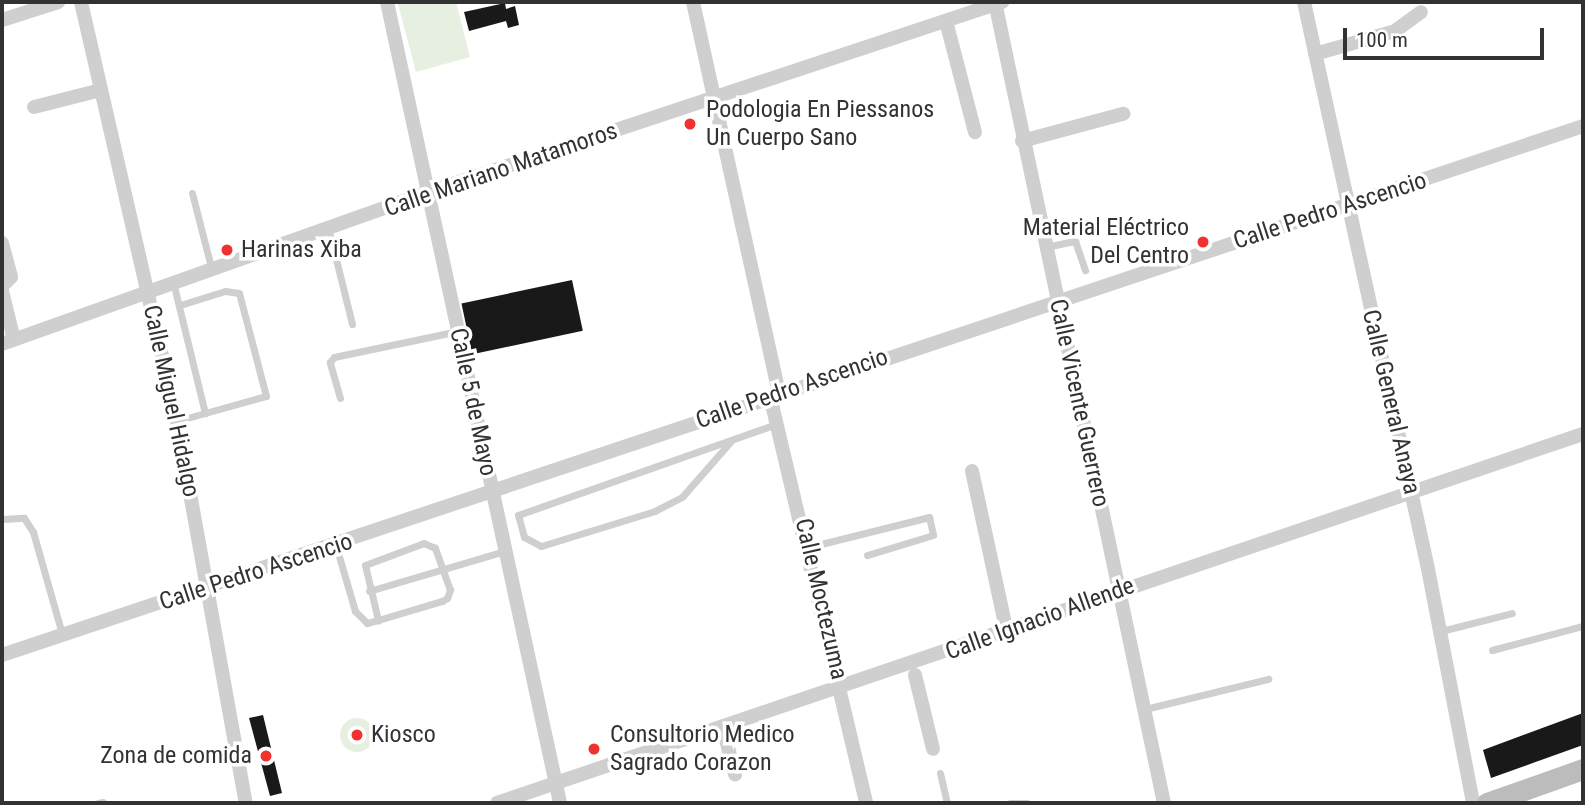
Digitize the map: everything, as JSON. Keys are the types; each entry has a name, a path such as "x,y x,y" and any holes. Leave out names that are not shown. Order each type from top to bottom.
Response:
{"main road":[{"path":"1487,803 1583,769"}],"street":[{"path":"2,20 58,2"},
{"name":"Calle Miguel Hidalgo","path":"81,2 177,421 246,803"},
{"name":"Calle 5 de Mayo","path":"387,2 432,191 492,495 560,803"},
{"name":"Calle Moctezuma","path":"692,2 774,394 777,424 842,687 866,803"},
{"name":"Calle General Anaya","path":"1304,2 1345,206 1441,631 1473,803"},
{"name":"Calle Mariano Matamoros","path":"8,342 330,231 432,191 997,3"},
{"name":"Calle Vicente Guerrero","path":"997,3 1022,141 1121,591 1164,803"},
{"path":"1315,54 1395,32 1422,12"},
{"path":"946,21 975,132"},
{"path":"34,107 101,90"},
{"path":"1022,141 1123,114"},
{"name":"Calle Pedro Ascencio","path":"2,654 492,495 774,394 1583,126"},
{"path":"2,243 8,342"},
{"name":"Calle Ignacio Allende","path":"497,803 842,687 914,670 1121,591 1583,434"},
{"path":"972,471 1007,633"},
{"path":"914,670 933,749"},
{"path":"723,728 735,774"}],"lane":[{"path":"192,193 212,272"},
{"path":"330,231 352,324"},
{"path":"1045,247 1075,241 1085,270"},
{"path":"174,286 205,414"},
{"path":"177,421 262,399 266,388 239,293 225,291 180,305"},
{"path":"340,398 330,362 334,357 458,331"},
{"path":"498,520 777,424"},
{"path":"518,515 528,544 541,546 655,511 682,497 730,441"},
{"path":"809,547 929,517 933,535 867,555"},
{"path":"2,519 24,518 33,532 62,635"},
{"path":"336,546 358,617 367,623 378,620 447,598 443,570 435,548 424,543 368,561 369,591 378,620"},
{"path":"369,591 505,551"},
{"path":"1441,631 1512,613"},
{"path":"1492,650 1583,626"},
{"path":"1145,709 1268,679"},
{"path":"940,773 947,803"},
{"path":"1010,803 1027,803"}],"green space":[{"path":"456,2 470,57 416,72 398,4"},
{"path":"357,718 369,723 374,735 369,747 357,752 345,747 340,735 345,723"}],"building":[{"path":"505,3 506,9 515,6 519,25 508,28 506,21 469,31 464,12"},
{"path":"572,280 583,331 472,354 461,303"},
{"path":"1583,713 1583,745 1491,778 1483,750"},
{"name":"Zona de comida","path":"263,715 282,793 270,796 249,718"}],"place":[{"name":"Podologia En Piessanos Un Cuerpo Sano","path":"690,124"},
{"name":"Material Eléctrico Del Centro","path":"1203,242"},
{"name":"Harinas Xiba","path":"227,250"},
{"name":"Kiosco","path":"357,735"},
{"name":"Consultorio Medico Sagrado Corazon","path":"594,749"},
{"name":"Zona de comida","path":"266,756"}]}
